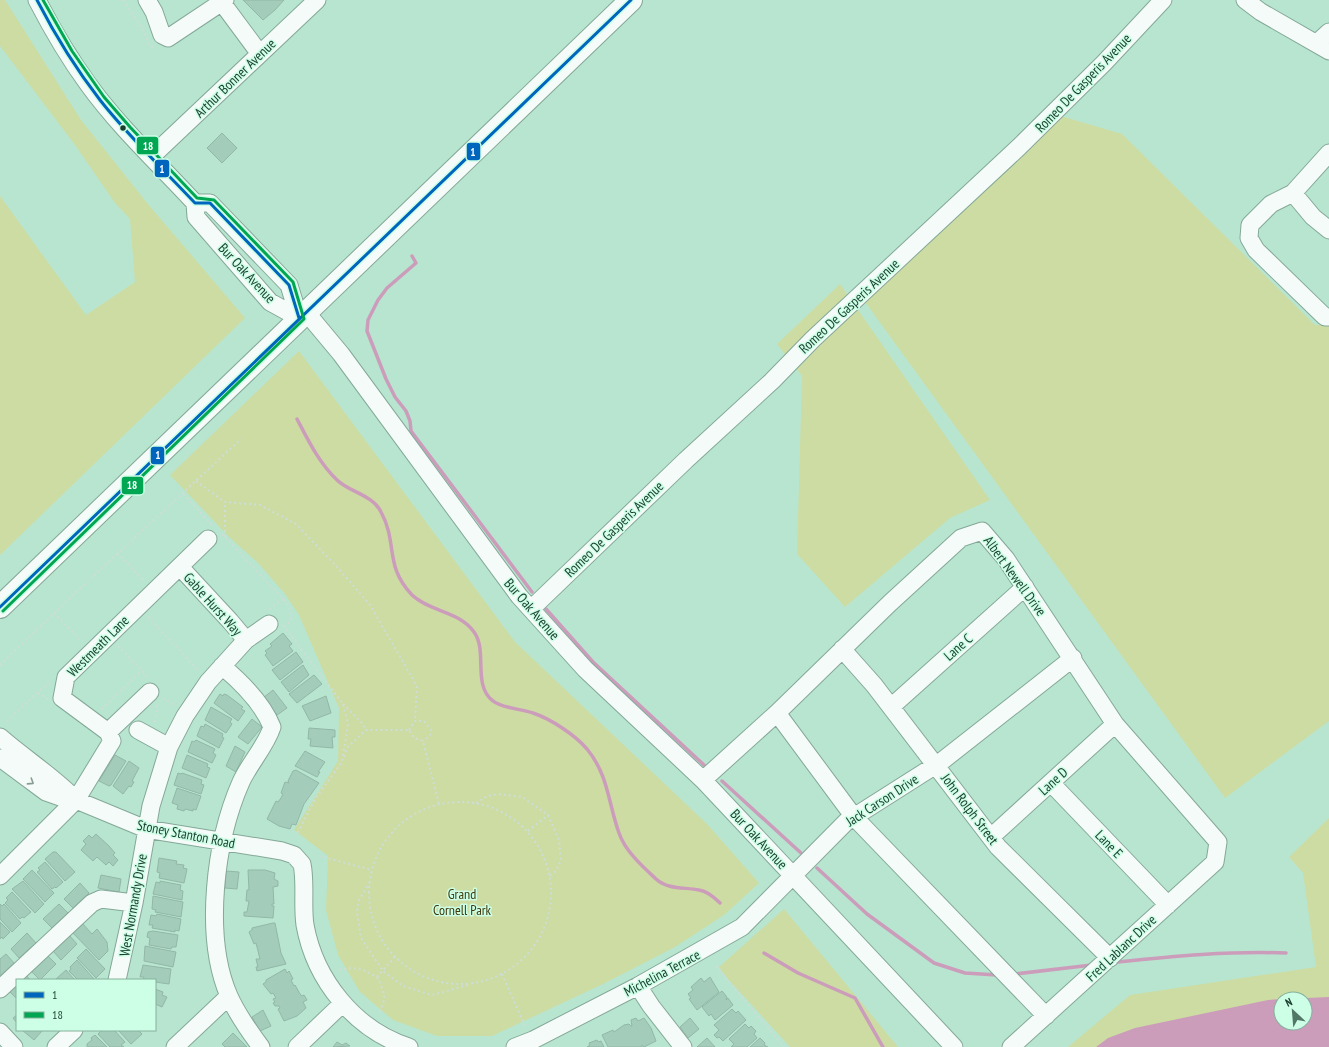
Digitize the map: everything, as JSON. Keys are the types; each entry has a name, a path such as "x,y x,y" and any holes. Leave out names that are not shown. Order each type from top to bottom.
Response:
{"main road":[{"path":"0,606 631,0"}],"street":[{"name":"Bur Oak Avenue","path":"37,0 66,53 89,85 195,203 196,217 270,302 303,315"},
{"path":"147,0 154,12 162,35 168,38 222,1 260,54"},
{"name":"Arthur Bonner Avenue","path":"152,156 317,0"},
{"name":"Romeo De Gasperis Avenue","path":"531,609 686,460 772,381 813,339 1020,147 1104,63 1163,0"},
{"path":"1255,3 1325,42"},
{"path":"1329,153 1293,193 1271,204 1250,225 1249,238 1256,250 1325,317 1329,317"},
{"path":"1293,193 1313,217 1329,230"},
{"name":"Bur Oak Avenue","path":"195,203 210,203 289,285 303,315 341,354 519,596 585,669 703,780 793,875"},
{"name":"Albert Newell Drive","path":"703,780 777,713 842,649 961,538 982,530 1006,559 1073,658 1115,724 1218,842"},
{"name":"Westmeath Lane","path":"108,732 62,698 66,677 180,567 217,539"},
{"name":"Gable Hurst Way","path":"180,567 246,640"},
{"name":"Lane C","path":"891,707 1025,587"},
{"name":"West Normandy Drive","path":"117,979 134,903 146,829 170,747 185,716 208,682 246,640 269,624"},
{"name":"John Rolph Street","path":"842,649 891,707 1004,853 1110,958"},
{"name":"Jack Carson Drive","path":"793,875 846,822 936,765 1073,658"},
{"path":"222,666 241,683 269,718 272,727 241,783 223,842 216,882 215,944 220,969 229,996 261,1047"},
{"path":"0,876 76,800 112,741 108,732 151,686"},
{"path":"777,713 854,817 1046,1016"},
{"name":"Lane D","path":"991,837 1115,724"},
{"path":"138,730 170,747"},
{"name":"Stoney Stanton Road","path":"0,737 29,761 56,780 76,800"},
{"name":"Stoney Stanton Road","path":"0,758 46,792 63,798 76,800 146,829 282,851 294,855 298,859 303,870 303,908 308,939 322,973 342,1004"},
{"name":"Lane E","path":"1050,783 1168,905"},
{"name":"Fred Lablanc Drive","path":"1011,1047 1215,862 1218,842"},
{"path":"793,875 954,1047"},
{"name":"Michelina Terrace","path":"515,1047 638,986 742,927 793,875"},
{"path":"0,989 92,903 101,899 134,903"},
{"path":"638,986 651,1006 683,1047"},
{"path":"174,1047 229,996"},
{"path":"297,1047 342,1004 371,1028 409,1047"},
{"path":"56,1047 73,1031"},
{"path":"0,1032 14,1047"}],"path":[{"path":"0,665 241,439"},
{"path":"196,481 225,502 260,505 296,524 338,567 370,605 418,686 415,721 409,730"},
{"path":"183,494 217,539 287,603 292,613 291,619 284,627 343,704 362,723 366,730"},
{"path":"217,539 225,502"},
{"path":"117,554 144,582"},
{"path":"143,612 201,672"},
{"path":"54,613 86,647"},
{"path":"118,646 141,671 151,686"},
{"path":"96,714 141,671"},
{"path":"7,721 54,677"},
{"path":"38,693 53,703"},
{"path":"158,728 155,723 157,703 162,697 177,707"},
{"path":"342,762 348,724 343,704"},
{"path":"415,721 424,721 431,730 430,736 423,741"},
{"path":"296,836 315,799 342,762 347,748 366,730 409,730"},
{"path":"409,730 414,738 423,741"},
{"path":"423,741 439,804"},
{"path":"476,803 487,796 493,795 522,797 548,815 559,840 561,860 556,872 550,876"},
{"path":"370,882 359,900 357,912 361,938 383,971 403,986 432,995 471,984 502,974 526,957 542,933 551,905 550,876 542,852 528,831 504,813 476,803 458,802 439,804 416,813 397,828 382,847 372,870 369,903 374,922 382,941 395,957 417,974 443,983 471,984"},
{"path":"528,831 548,815"},
{"path":"319,856 372,870"},
{"path":"377,977 395,957"},
{"path":"716,966 784,1047"},
{"path":"339,970 351,967 363,970 377,977 384,992 384,1002 379,1013"},
{"path":"502,974 531,1038"}],"green space":[{"path":"0,0 5,0 81,120 147,203 245,318 0,555 0,196 86,315 135,282 130,219 115,203 75,145 0,46"},
{"path":"1047,112 1122,134 1315,325 1329,325 1329,721 1225,798 857,291"},
{"path":"840,284 990,500 950,518 845,607 797,554 802,376 777,344"},
{"name":"Grand Cornell Park","path":"299,351 515,642 707,824 759,883 724,915 675,947 603,984 492,1036 437,1036 393,1020 360,992 338,955 326,910 328,856 294,830 338,761 339,708 299,615 285,594 258,563 229,537 170,475"},
{"path":"1329,818 1329,1047 1068,1047 1130,995 1316,967 1303,873 1289,857"},
{"path":"784,909 898,1047 790,1047 726,977 719,967"}],"shaded area":[{"path":"1329,997 1329,1047 1096,1047 1108,1038 1135,1028 1273,1000 1273,1031 1313,1031 1313,998"}],"building":[{"path":"243,0 284,0 263,20"},
{"path":"222,133 237,148 222,163 207,148"},
{"path":"283,633 292,644 289,646 293,651 273,666 265,655 267,653 265,651 272,646 270,644"},
{"path":"296,652 303,662 280,680 272,670"},
{"path":"303,665 309,675 289,692 281,682"},
{"path":"314,675 322,684 297,703 289,694"},
{"path":"273,690 287,708 277,715 263,698"},
{"path":"220,694 223,696 224,694 227,695 243,707 241,709 245,711 238,721 214,703"},
{"path":"326,696 331,713 310,721 302,706"},
{"path":"211,707 232,719 230,722 232,724 226,733 205,720"},
{"path":"252,719 262,727 248,744 238,737"},
{"path":"205,724 223,734 222,737 224,738 219,748 197,736 201,726 204,727"},
{"path":"309,728 335,730 335,737 332,737 333,748 310,746 311,739 308,739"},
{"path":"196,740 215,749 213,753 216,755 212,763 188,752 192,741 194,742"},
{"path":"235,746 245,752 236,772 226,766"},
{"path":"305,751 325,762 318,772 320,772 317,777 295,766"},
{"path":"115,755 126,761 109,786 99,781"},
{"path":"187,755 208,764 207,767 210,768 206,778 182,768"},
{"path":"129,761 139,768 132,781 134,782 131,787 129,786 123,794 113,786"},
{"path":"296,770 319,783 304,804 296,825 292,824 290,829 279,826 267,819 276,801 278,802 283,794 281,793 285,782 289,783 288,781 293,771"},
{"path":"178,773 202,780 201,784 204,785 201,794 174,785"},
{"path":"177,788 201,796 196,810 193,809 193,811 185,809 184,811 177,809 178,805 172,803"},
{"path":"96,834 115,853 113,855 118,860 113,866 109,862 106,865 97,857 93,861 81,850 86,844 83,841 89,835 92,838"},
{"path":"53,852 56,852 75,872 65,881 45,859"},
{"path":"159,858 177,861 176,864 184,865 183,868 187,869 184,883 159,878 160,873 157,872"},
{"path":"45,862 63,882 56,888 55,887 52,889 37,872 40,870 38,868"},
{"path":"32,870 54,893 45,902 23,879"},
{"path":"248,870 265,870 275,873 274,879 278,881 278,886 273,887 273,918 244,916 244,912 247,912 249,901 246,901 247,890 249,890"},
{"path":"226,871 239,872 237,889 225,888"},
{"path":"101,875 121,879 119,892 98,888"},
{"path":"23,881 44,904 35,913 12,889"},
{"path":"160,881 181,885 180,890 183,891 182,900 153,894 156,882 160,883"},
{"path":"80,883 89,893 73,908 64,899"},
{"path":"12,892 31,912 24,918 22,917 20,919 5,903 8,900 6,898"},
{"path":"153,896 183,902 181,917 155,912 156,910 152,909"},
{"path":"0,904 2,906 4,904 21,923 12,932 0,919"},
{"path":"59,904 68,913 52,928 43,919"},
{"path":"157,914 181,919 179,931 175,930 175,932 152,928 153,925 149,925 151,915 156,916"},
{"path":"0,922 10,932 3,939 2,937 0,939"},
{"path":"82,923 92,934 97,929 107,942 108,951 99,960 72,932"},
{"path":"275,923 281,953 286,964 257,971 256,967 258,967 256,959 260,959 256,943 254,944 249,932 252,928"},
{"path":"153,931 178,935 176,947 172,947 171,949 149,945 150,938 147,937 148,932"},
{"path":"27,933 36,943 19,958 11,949"},
{"path":"69,935 77,944 61,960 53,951"},
{"path":"145,946 176,952 173,967 144,961"},
{"path":"86,949 105,969 96,978 77,958"},
{"path":"6,954 14,963 0,976 0,959"},
{"path":"47,955 56,964 41,979 39,979 31,971"},
{"path":"77,960 94,979 77,979 69,971 71,969 70,967"},
{"path":"143,965 171,969 169,984 156,982 156,979 143,979 144,977 140,977"},
{"path":"285,969 287,973 289,971 293,979 291,980 294,986 295,985 300,994 302,996 304,995 307,1000 303,1002 306,1008 297,1016 284,1021 278,1009 280,1008 279,1006 275,1006 273,1003 275,1002 273,999 276,998 273,993 271,994 263,984 266,980"},
{"path":"66,970 74,979 56,979"},
{"path":"26,975 29,979 22,979"},
{"path":"710,977 719,992 697,1010 689,999 691,998 688,994 693,990 691,987 701,978 704,982"},
{"path":"16,984 16,998 9,991"},
{"path":"156,989 163,992 162,995 167,997 162,1007 156,1004"},
{"path":"722,991 727,997 726,1000 728,998 733,1005 715,1020 711,1014 709,1016 702,1007"},
{"path":"732,1009 736,1013 738,1011 746,1020 723,1041 714,1035 719,1030 714,1025"},
{"path":"263,1010 271,1026 260,1031 252,1017"},
{"path":"636,1018 638,1021 644,1018 651,1028 656,1041 644,1047 642,1045 642,1047 608,1047 602,1035 613,1030 614,1032 624,1025 629,1024 632,1026 631,1020"},
{"path":"690,1018 699,1029 688,1038 680,1027"},
{"path":"745,1024 749,1028 751,1026 756,1031 754,1034 757,1038 747,1047 731,1047 734,1044 729,1039"},
{"path":"23,1031 42,1031 34,1040"},
{"path":"101,1031 115,1031 125,1042 121,1045 124,1047 110,1047 98,1034"},
{"path":"119,1031 139,1031 142,1034 131,1044"},
{"path":"233,1033 247,1047 225,1047 222,1044"},
{"path":"95,1035 107,1047 87,1047 87,1044 92,1040 91,1038"},
{"path":"707,1038 715,1047 697,1047"},
{"path":"760,1038 765,1043 764,1045 768,1047 750,1047"},
{"path":"597,1040 598,1042 601,1041 604,1047 587,1047 590,1045 589,1043"},
{"path":"337,1042 342,1045 346,1043 350,1046 333,1047"}],"waterway":[{"path":"412,256 416,263 387,288 378,300 368,320 367,331 386,379 395,397 406,411 410,421 411,431 532,592"},
{"path":"297,419 314,451 337,480 348,488 367,498 377,506 381,512 389,534 394,564 403,584 412,595 419,601 461,620 474,632 480,649 481,677 483,686 493,701 501,705 547,719 576,738 587,749 600,769 619,833 625,846 635,858 661,883 671,887 694,889 705,892 720,903"},
{"path":"546,609 593,662 704,765"},
{"path":"722,781 801,853"},
{"path":"817,868 867,914 934,963 965,973 997,975"},
{"path":"764,953 798,973 855,998 883,1047"},
{"path":"1118,962 1202,954 1286,953"},
{"path":"1015,974 1092,965"}],"transit line":[{"name":"1","path":"37,0 74,64 111,114 195,203 210,203 289,285 299,318"},
{"name":"18","path":"3,611 304,319 293,282 214,200 197,198 130,127 104,97 72,51 43,0"},
{"name":"1","path":"0,607 631,0"}]}
